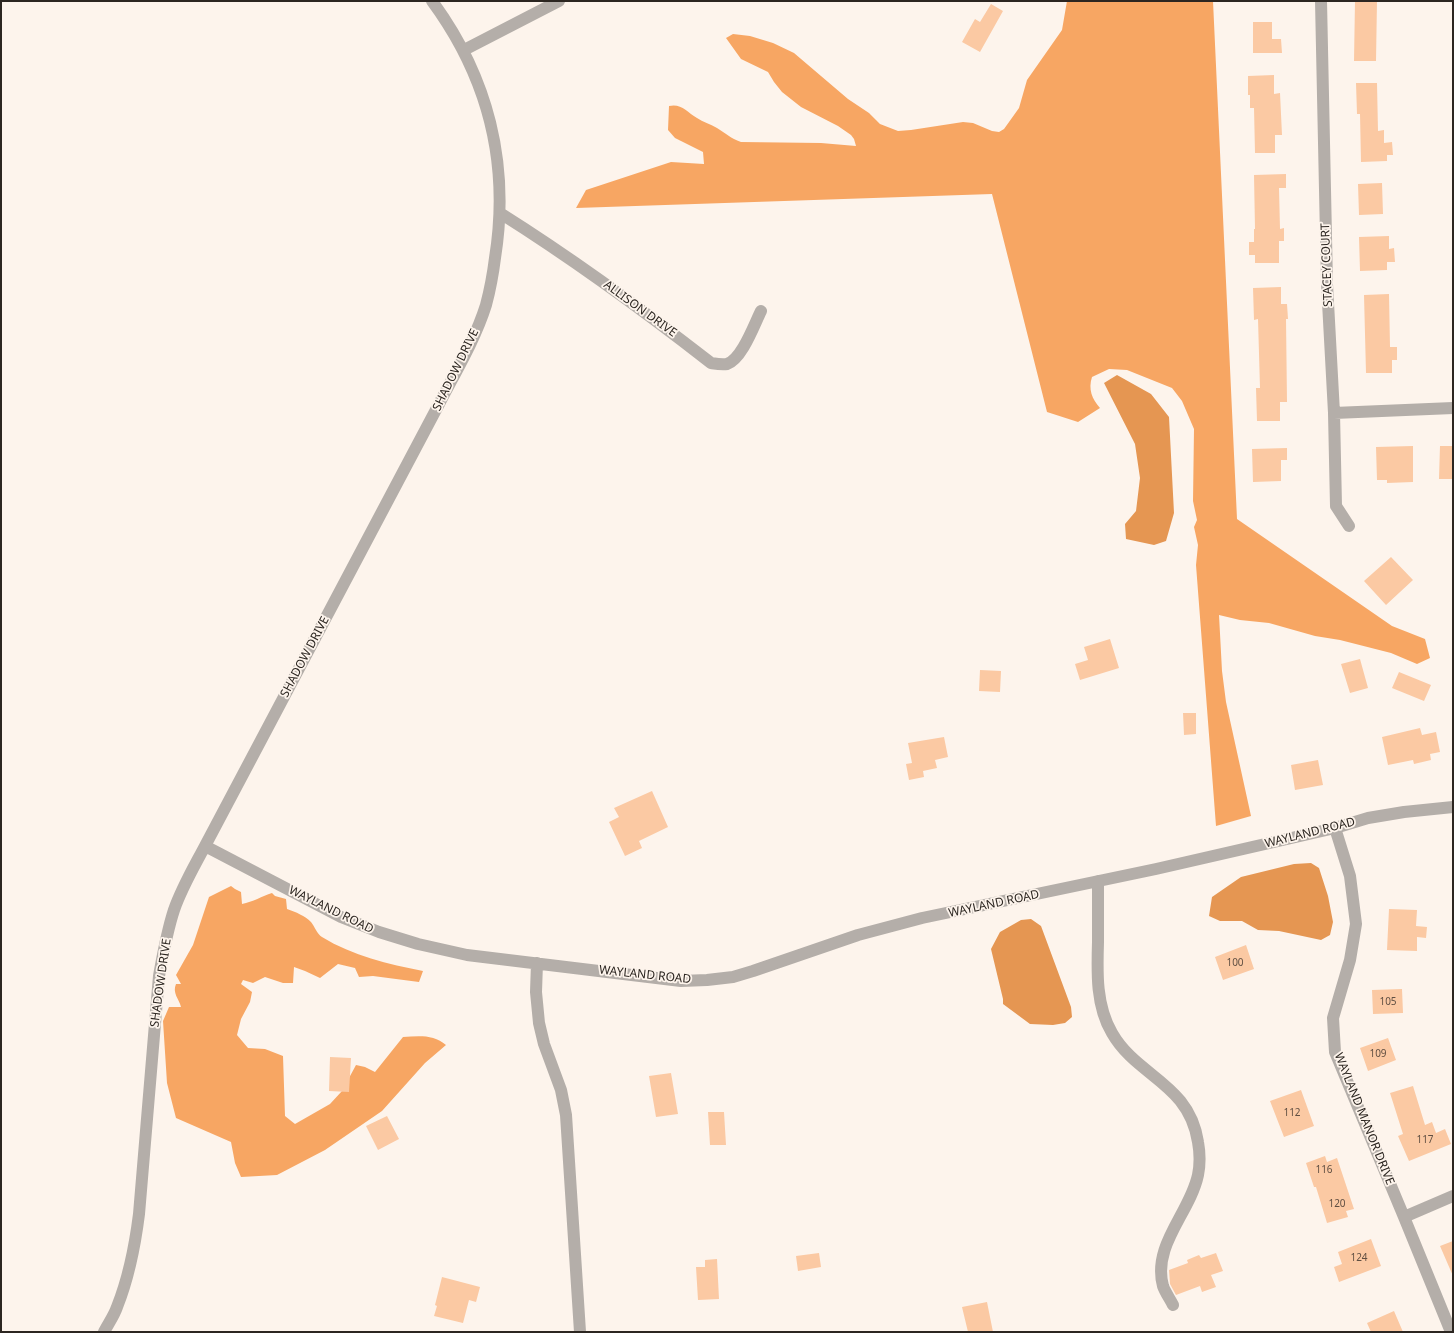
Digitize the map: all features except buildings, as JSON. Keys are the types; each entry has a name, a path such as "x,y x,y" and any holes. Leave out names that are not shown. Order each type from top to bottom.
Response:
{"street":[{"name":"SHADOW DRIVE","path":"104,1332 117,1308 129,1272 135,1244 139,1214 159,976 163,952 174,910 205,846 440,404 474,337 486,305 492,278 500,213 500,183 496,149 490,122 478,83 464,50 432,1"},
{"path":"464,50 559,1"},
{"name":"STACEY COURT","path":"1320,1 1327,284 1334,413 1336,506 1349,526"},
{"name":"ALLISON DRIVE","path":"500,213 541,238 649,315 711,363 728,363 738,356 761,311"},
{"path":"1334,413 1453,408"},
{"name":"WAYLAND ROAD","path":"205,846 341,917 379,932 418,944 467,955 681,981 726,978 753,971 858,935 922,918 1145,871 1335,828 1368,818 1404,812 1453,807"},
{"name":"WAYLAND MANOR DRIVE","path":"1335,828 1350,876 1356,924 1350,960 1333,1018 1335,1052 1451,1332"},
{"path":"1098,881 1097,974 1104,1015 1111,1033 1130,1056 1174,1092 1185,1107 1192,1121 1198,1142 1200,1159 1198,1176 1192,1192 1168,1241 1164,1254 1162,1270 1163,1286 1173,1305"},
{"path":"537,963 536,992 539,1023 544,1044 561,1090 566,1115 580,1332"},
{"path":"1404,1216 1453,1196"}],"shaded area":[{"path":"1067,1 1213,1 1237,519 1392,626 1425,639 1430,658 1417,664 1391,653 1340,640 1315,636 1269,623 1240,620 1219,615 1222,671 1226,702 1251,816 1216,826 1196,565 1198,545 1194,527 1197,520 1193,501 1194,429 1182,401 1172,388 1127,370 1109,369 1092,377 1090,386 1092,394 1100,408 1078,422 1047,412 992,194 576,208 586,190 671,162 704,164 703,152 675,138 668,130 669,106 673,105 684,109 741,142 821,143 856,146 851,135 838,126 801,107 782,92 768,72 741,59 726,38 733,34 750,36 773,43 794,53 848,99 869,113 880,124 898,131 963,122 973,123 992,131 999,132 1004,129 1019,108 1027,80 1062,30"},
{"path":"1117,375 1151,394 1169,417 1174,513 1166,541 1154,545 1126,539 1125,524 1136,511 1140,478 1135,444 1104,383"},
{"path":"1311,863 1319,868 1328,896 1333,922 1330,935 1321,940 1279,931 1258,930 1242,921 1220,921 1209,916 1212,897 1241,877 1294,864"},
{"path":"231,886 241,892 242,904 272,893 275,896 286,899 287,909 306,918 311,922 320,936 334,944 371,958 423,971 419,982 373,976 359,977 355,968 338,964 320,978 294,967 293,983 283,983 265,977 253,983 243,980 241,984 252,992 250,1002 241,1019 237,1035 248,1048 265,1049 283,1056 285,1116 295,1124 330,1104 342,1091 356,1065 365,1067 375,1072 403,1037 431,1037 446,1045 425,1063 382,1111 325,1150 277,1175 241,1177 235,1163 231,1142 176,1118 167,1083 163,1021 169,1007 181,1007 176,996 175,987 176,984 181,984 176,975 193,945 209,897"},
{"path":"1031,919 1041,926 1071,1007 1072,1017 1065,1023 1053,1025 1030,1024 1003,1004 991,949 1000,932 1021,920"}]}
